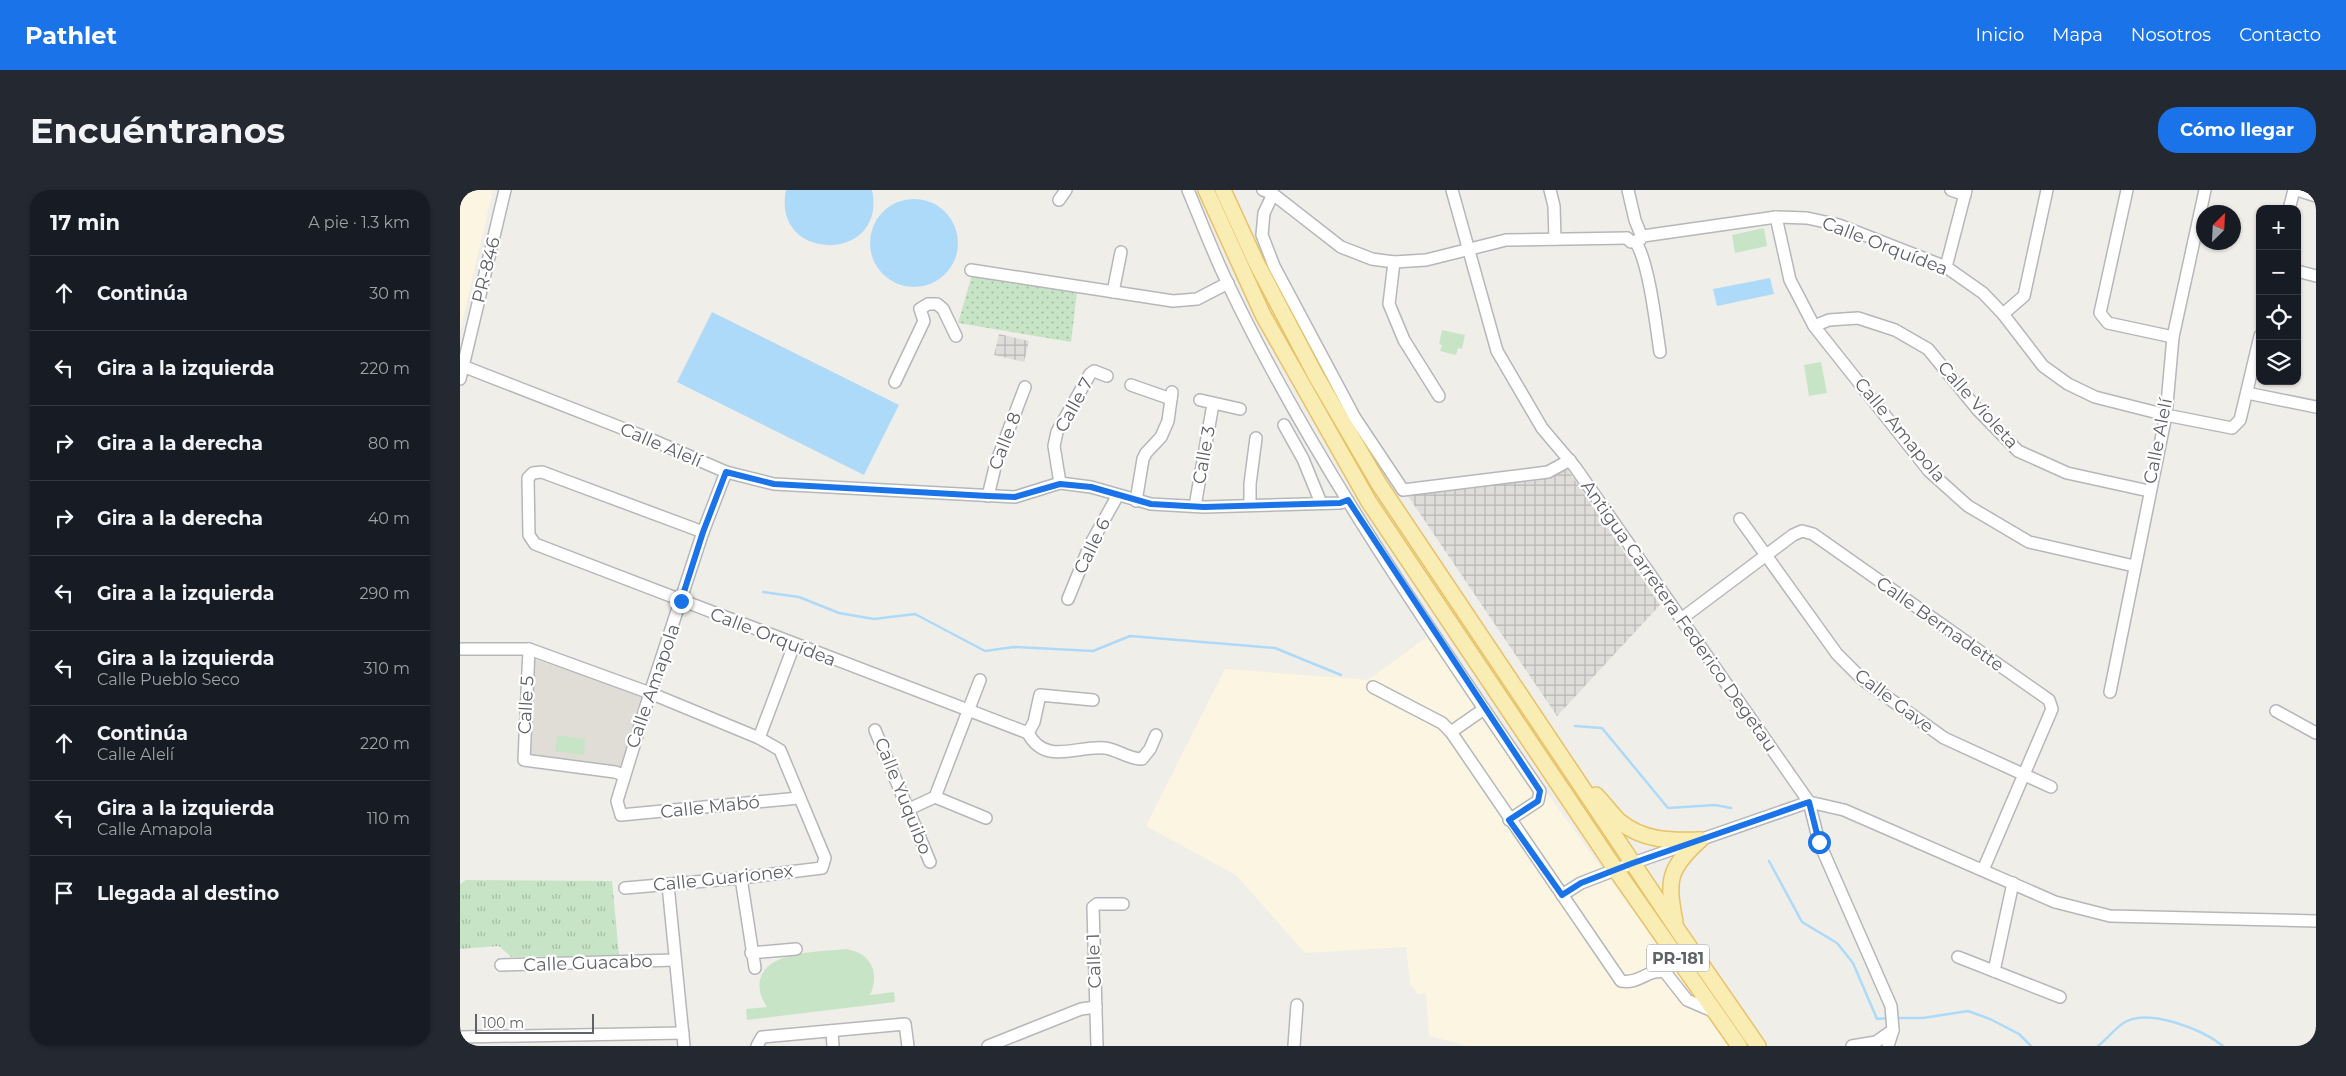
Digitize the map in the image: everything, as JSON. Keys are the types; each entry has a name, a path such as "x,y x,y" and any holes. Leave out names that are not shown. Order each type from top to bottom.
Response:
{"main road":[{"name":"PR-181","path":"1206,190 1262,315 1369,502 1616,870 1717,1013 1736,1044"},
{"name":"PR-181","path":"1223,190 1256,262 1297,341 1379,484 1677,929 1754,1040"},
{"path":"1570,770 1620,821 1635,831 1663,841 1700,840"},
{"path":"1677,929 1670,892 1672,876 1682,857 1700,840"},
{"path":"1754,1040 1766,1046"}],"street":[{"name":"PR-846","path":"460,379 461,365 506,190"},
{"path":"1058,200 1066,190"},
{"path":"1188,190 1228,283 1284,391 1348,500 1484,709 1540,791 1538,801 1509,820"},
{"name":"Antigua Carretera Federico Degetau","path":"1452,190 1497,351 1542,428 1570,460 1809,802 1819,842 1884,987 1892,1011 1893,1027 1888,1046"},
{"path":"1550,190 1554,206 1554,239"},
{"path":"1628,190 1634,220 1635,238 1648,281 1660,352"},
{"path":"1946,268 1966,193 1951,190"},
{"path":"2003,314 2024,296 2047,190"},
{"path":"2127,190 2100,313 2108,322 2173,337"},
{"name":"Calle Alelí","path":"2110,692 2149,491 2166,415 2173,337 2205,190"},
{"path":"2290,205 2295,190 2316,196"},
{"path":"1570,460 1548,472 1403,490 1355,418 1274,266 1262,236 1268,192 1341,247 1372,259 1394,262 1426,260 1506,240 1635,238"},
{"name":"Calle Orquídea","path":"1635,238 1650,243 1657,234 1776,218 1807,218 1839,225 1946,268 1983,292 2003,314 2043,366 2068,384 2094,397 2166,415 2232,428 2240,420 2247,392"},
{"name":"Calle Amapola","path":"1776,218 1790,280 1814,326 1929,471 1968,506 2029,542 2134,566"},
{"path":"1113,292 1121,252"},
{"path":"1394,262 1390,304 1404,340 1439,396"},
{"path":"971,270 1173,301 1197,299 1228,283"},
{"path":"2301,272 2316,276"},
{"path":"896,382 924,321 920,309 928,304 937,304 943,310 956,336"},
{"name":"Calle Violeta","path":"1814,326 1829,320 1858,318 1895,330 1928,349 1978,410 2018,451 2067,473 2149,491"},
{"path":"2259,340 2247,392 2316,406"},
{"name":"Calle Alelí","path":"461,365 650,439 726,472 774,484 1015,497 1060,484"},
{"name":"Calle 7","path":"1060,484 1054,446 1057,432 1090,374 1094,371 1107,376"},
{"path":"1131,385 1171,396 1168,421 1161,437 1143,459 1136,501"},
{"name":"Calle 8","path":"988,496 996,463 1025,388"},
{"path":"1200,400 1240,408"},
{"name":"Calle 3","path":"1195,506 1213,404"},
{"path":"1284,425 1303,459 1321,503"},
{"path":"1250,505 1250,484 1256,438"},
{"name":"Calle Orquídea","path":"703,532 542,472 534,473 528,478 529,535 535,544 794,645 1028,733"},
{"name":"Calle Amapola","path":"621,815 617,801 623,775 703,532 726,472"},
{"path":"1060,484 1091,487 1136,501 1195,506 1340,503 1348,500"},
{"name":"Calle 6","path":"1068,599 1090,545 1118,495"},
{"name":"Calle Gave","path":"1740,519 1837,654 1862,680 1944,738 2052,787"},
{"name":"Calle Bernadette","path":"1681,619 1793,535 1802,531 1812,534 2049,700 2052,710 1983,870"},
{"path":"759,738 794,645"},
{"path":"460,649 529,649 650,693 759,738 780,750 799,798"},
{"name":"Calle 5","path":"529,649 524,760 615,772 623,775"},
{"path":"909,809 935,797 970,711 980,680"},
{"path":"1372,687 1442,724 1451,732 1509,820 1621,981 1633,982 1655,970 1666,972 1687,1000 1717,1013"},
{"path":"1093,700 1040,695 1034,722 1028,733 1034,744 1052,752 1105,748 1133,759 1142,759 1150,749 1156,735"},
{"path":"1451,732 1484,709"},
{"path":"2276,711 2316,733"},
{"name":"Calle Yuquibo","path":"876,730 930,862"},
{"path":"935,797 986,818"},
{"name":"Calle Mabó","path":"621,815 799,798"},
{"name":"Calle Guarionex","path":"625,888 741,878 822,868 825,858 799,798"},
{"path":"1562,895 1581,883 1633,863 1809,802 1844,810 2056,902 2110,916 2316,921"},
{"path":"741,878 751,953 755,968"},
{"path":"1994,972 2013,883"},
{"path":"668,885 684,1046"},
{"name":"Calle 1","path":"1097,1046 1093,907 1097,904 1123,904"},
{"path":"751,953 796,949"},
{"path":"1958,957 2060,997"},
{"name":"Calle Guacabo","path":"501,965 675,960"},
{"path":"1294,1046 1297,1005"},
{"path":"988,1046 1081,1009 1096,1007"},
{"path":"757,1045 762,1037 905,1024 908,1046"},
{"path":"1852,1046 1876,1042 1893,1027"},
{"path":"832,1031 834,1046"},
{"path":"460,1038 682,1033"}],"shaded area":[{"path":"460,190 493,190 460,332"},
{"path":"999,334 1029,341 1024,362 994,355"},
{"path":"1566,467 1660,605 1557,716 1406,493"},
{"path":"1431,634 1730,1046 1468,1046 1429,1036 1426,993 1418,994 1410,984 1406,947 1305,953 1236,875 1146,826 1225,669 1368,680"},
{"path":"534,659 643,695 620,769 528,759"}],"green space":[{"path":"1764,228 1767,246 1735,253 1732,235"},
{"path":"972,275 1077,292 1071,342 958,323"},
{"path":"1442,330 1465,335 1462,349 1458,348 1456,355 1440,351 1442,345 1439,344"},
{"path":"1821,362 1827,393 1809,396 1804,365"},
{"path":"557,735 585,739 584,755 555,751"},
{"path":"466,880 612,881 619,955 511,957 499,946 460,949 460,884"},
{"path":"846,949 862,955 872,966 874,980 870,995 894,992 895,1002 747,1020 746,1009 767,1007 760,993 759,985 766,968 786,957 798,954"}],"water":[{"path":"786,190 872,190 872,214 863,231 848,242 829,245 811,242 795,231 786,214"},
{"path":"905,199 923,199 939,206 951,218 958,234 958,252 951,268 939,280 923,287 905,287 889,280 877,268 870,252 870,234 877,218 889,206"},
{"path":"1770,278 1774,294 1717,306 1713,289"},
{"path":"712,312 899,405 864,475 677,382"}],"waterway":[{"path":"763,592 799,597 839,613 874,619 915,614 985,651 1014,647 1093,651 1130,636 1275,648 1341,675"},
{"path":"1575,726 1602,728 1668,808 1715,805 1731,808"},
{"path":"1769,861 1802,922 1837,943 1853,963 1877,1019 1888,1018"},
{"path":"1896,1018 1923,1018 1968,1011 1990,1019 2019,1034 2031,1046"},
{"path":"2098,1046 2118,1027 2136,1018 2162,1019 2176,1023 2203,1034 2223,1046"}],"route":[{"path":"681,601 703,532 726,472 774,484 814,488 1015,497 1060,484 1076,484 1151,504 1204,507 1340,503 1348,500 1484,709 1540,791 1538,801 1509,820 1562,895 1581,883 1633,863 1809,802 1819,842"}]}
